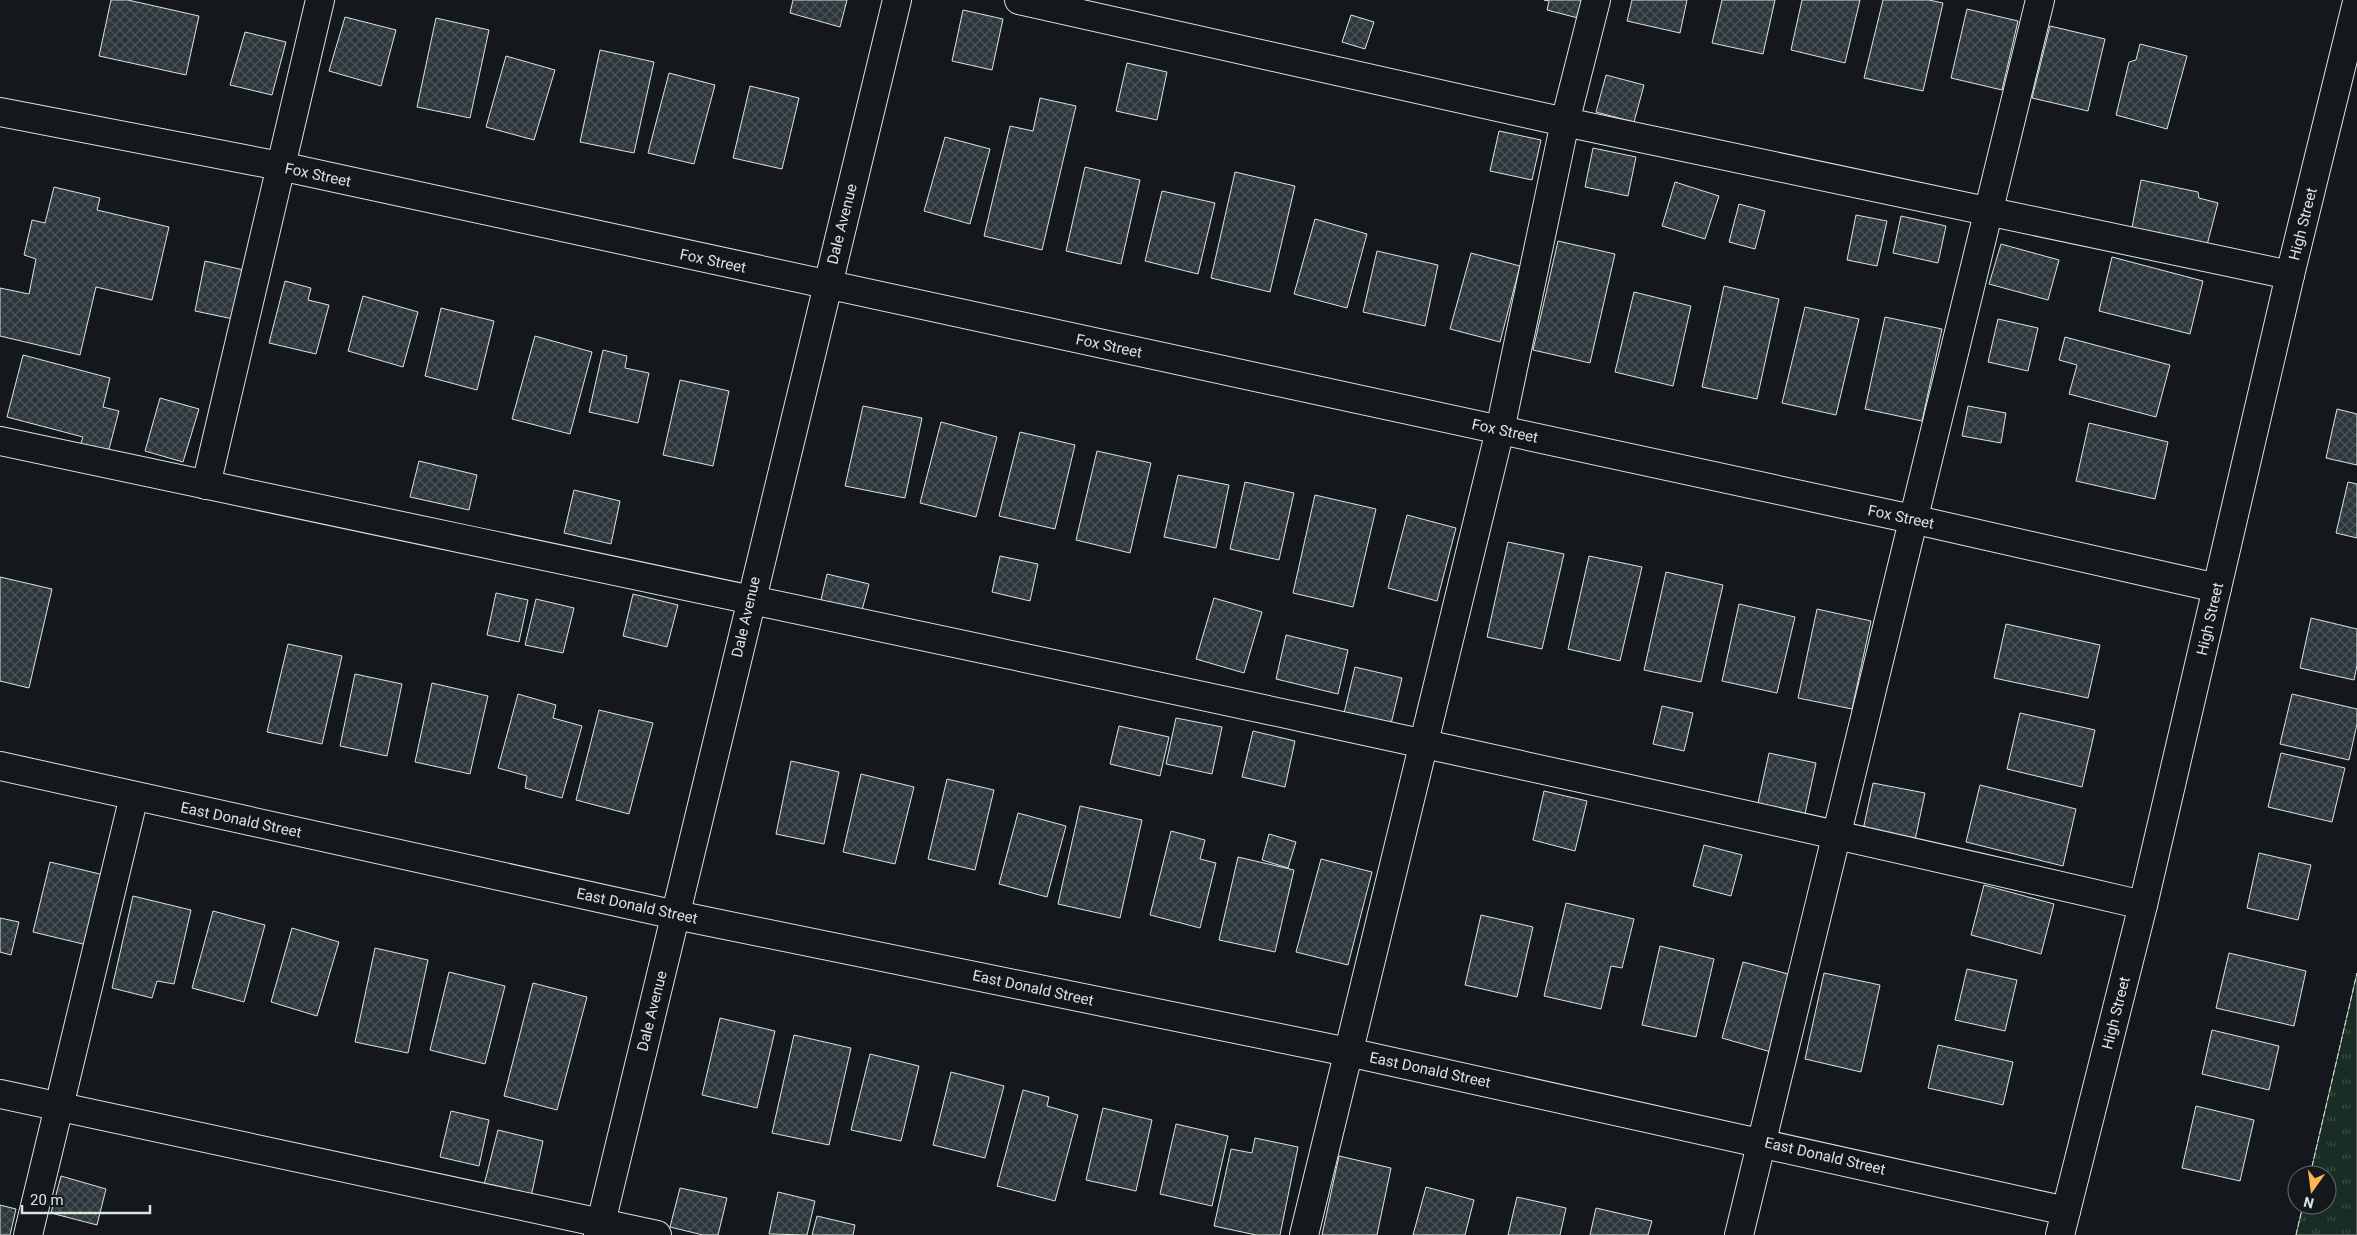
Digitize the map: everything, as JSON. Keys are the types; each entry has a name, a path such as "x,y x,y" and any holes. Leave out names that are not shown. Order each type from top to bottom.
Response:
{"street":[{"path":"206,485 320,0"},
{"name":"Dale Avenue","path":"599,1229 676,915 750,599 897,0"},
{"path":"1019,0 1565,122 2290,275"},
{"path":"1304,1235 1500,430 1565,122 1596,0"},
{"path":"1739,1235 1987,210 2040,0"},
{"name":"High Street","path":"2063,1223 2143,905 2290,275 2357,2"},
{"name":"Fox Street","path":"0,112 280,166 1912,519 2217,588"},
{"path":"0,441 750,599 1836,834 2143,905"},
{"name":"East Donald Street","path":"0,766 676,915 1348,1052 1761,1142 2063,1223"},
{"path":"28,1235 134,796"},
{"path":"0,1094 599,1229 657,1235"}],"green space":[{"path":"2357,973 2357,1235 2296,1235 2301,1215 2337,1215 2337,1165 2312,1165"}],"building":[{"path":"111,0 128,0 199,16 186,75 99,56"},
{"path":"793,0 847,0 840,27 790,13"},
{"path":"1544,0 1582,0 1578,18 1547,10 1549,1"},
{"path":"1632,0 1687,0 1680,33 1627,21"},
{"path":"1722,0 1775,0 1763,54 1712,43"},
{"path":"1802,0 1860,0 1845,63 1791,50"},
{"path":"1883,0 1929,0 1943,3 1923,91 1864,78"},
{"path":"1967,9 2018,21 2002,90 1951,78"},
{"path":"963,10 1003,19 992,70 952,61"},
{"path":"1351,15 1374,22 1365,49 1342,42"},
{"path":"345,17 396,30 381,86 329,71"},
{"path":"436,18 489,30 470,118 417,107"},
{"path":"2050,26 2105,39 2088,111 2032,98"},
{"path":"245,32 286,42 272,95 230,85"},
{"path":"2140,44 2187,56 2167,129 2116,115 2129,62 2136,60"},
{"path":"600,50 654,62 634,153 580,142"},
{"path":"506,56 555,70 534,140 486,127"},
{"path":"1127,63 1167,72 1157,120 1116,111"},
{"path":"669,73 715,85 694,164 648,153"},
{"path":"1606,75 1644,85 1634,122 1596,112"},
{"path":"750,86 799,98 782,169 733,158"},
{"path":"1040,98 1076,106 1042,250 984,236 1010,126 1033,131"},
{"path":"1499,131 1541,140 1532,180 1490,171"},
{"path":"945,137 990,149 970,224 924,211"},
{"path":"1593,148 1636,157 1628,196 1585,187"},
{"path":"1085,167 1140,180 1121,264 1066,251"},
{"path":"1235,172 1295,186 1270,292 1211,278"},
{"path":"2141,180 2198,192 2199,198 2218,203 2207,245 2130,238"},
{"path":"1675,182 1719,196 1705,239 1662,226"},
{"path":"54,187 100,198 97,210 169,227 152,300 96,287 80,355 0,336 0,288 29,294 36,259 24,255 32,220 45,223"},
{"path":"1162,191 1215,203 1198,274 1145,261"},
{"path":"1739,204 1765,211 1755,249 1729,242"},
{"path":"1856,215 1887,221 1877,266 1847,260"},
{"path":"1901,216 1946,226 1938,263 1893,253"},
{"path":"1315,219 1367,234 1347,308 1294,294"},
{"path":"1558,241 1615,254 1590,363 1533,350"},
{"path":"2001,244 2059,260 2048,300 1989,284"},
{"path":"1377,251 1438,265 1425,326 1363,312"},
{"path":"1471,253 1520,266 1500,342 1450,329"},
{"path":"2112,257 2203,281 2190,334 2099,311"},
{"path":"205,261 248,271 238,320 195,311"},
{"path":"285,281 311,288 308,300 329,305 316,354 269,343"},
{"path":"1724,286 1779,299 1757,399 1702,387"},
{"path":"1634,292 1691,306 1673,386 1615,372"},
{"path":"363,296 418,312 403,367 348,351"},
{"path":"1805,307 1859,319 1836,415 1782,403"},
{"path":"441,308 494,321 477,390 425,376"},
{"path":"1885,317 1942,329 1922,421 1865,409"},
{"path":"1998,319 2038,328 2028,371 1988,362"},
{"path":"535,336 592,352 570,434 512,419"},
{"path":"2065,337 2170,365 2156,417 2069,394 2077,365 2059,360"},
{"path":"603,350 627,356 625,368 649,373 638,423 589,412"},
{"path":"23,355 110,378 103,407 119,411 108,453 80,446 83,437 7,417"},
{"path":"680,380 729,391 713,466 663,455"},
{"path":"160,398 199,409 183,462 145,451"},
{"path":"863,406 922,418 905,498 845,486"},
{"path":"1968,406 2006,413 2001,443 1962,436"},
{"path":"2337,409 2357,414 2357,465 2326,458"},
{"path":"941,422 997,437 976,517 920,503"},
{"path":"2089,423 2168,442 2155,499 2076,481"},
{"path":"1020,432 1075,445 1055,529 999,516"},
{"path":"1097,451 1151,463 1130,553 1076,540"},
{"path":"419,461 477,475 469,510 410,497"},
{"path":"1178,475 1229,485 1216,548 1164,537"},
{"path":"1245,482 1294,493 1279,560 1230,549"},
{"path":"2348,482 2357,484 2357,538 2336,533"},
{"path":"574,490 620,501 611,544 564,533"},
{"path":"1315,495 1376,509 1353,607 1293,593"},
{"path":"1407,515 1456,528 1437,601 1388,588"},
{"path":"1508,542 1564,554 1542,649 1487,637"},
{"path":"1000,556 1038,564 1030,601 992,592"},
{"path":"1589,556 1642,567 1620,661 1568,649"},
{"path":"1666,572 1723,585 1701,682 1644,670"},
{"path":"827,574 869,584 861,614 820,604"},
{"path":"0,577 52,589 29,688 0,681"},
{"path":"496,593 528,600 519,642 487,635"},
{"path":"633,594 678,605 667,647 623,636"},
{"path":"1214,598 1262,612 1244,673 1196,659"},
{"path":"536,599 574,608 563,653 525,645"},
{"path":"1739,604 1795,617 1777,693 1722,681"},
{"path":"1817,609 1871,621 1852,709 1798,698"},
{"path":"2311,618 2357,629 2357,665 2354,680 2300,668"},
{"path":"2006,624 2100,645 2088,698 1994,678"},
{"path":"1286,635 1348,650 1338,694 1276,679"},
{"path":"288,644 342,656 322,744 267,732"},
{"path":"1355,667 1402,678 1391,724 1344,713"},
{"path":"355,674 402,684 387,756 340,746"},
{"path":"432,683 488,696 470,774 415,762"},
{"path":"518,694 556,705 553,718 582,726 562,798 525,788 527,776 498,768"},
{"path":"2292,694 2357,709 2357,724 2349,760 2280,744"},
{"path":"1662,706 1693,713 1684,751 1653,744"},
{"path":"599,710 653,723 629,814 576,800"},
{"path":"2020,713 2095,730 2082,787 2007,769"},
{"path":"1176,718 1222,727 1212,774 1166,764"},
{"path":"1119,726 1169,737 1160,776 1110,764"},
{"path":"1253,731 1295,741 1285,787 1242,777"},
{"path":"1769,753 1816,763 1805,814 1758,803"},
{"path":"2281,753 2345,768 2332,822 2268,807"},
{"path":"791,761 839,772 824,844 776,834"},
{"path":"861,774 914,787 895,864 843,852"},
{"path":"947,779 994,790 975,870 928,859"},
{"path":"1873,783 1925,793 1915,840 1863,830"},
{"path":"1980,785 2076,809 2063,866 1966,842"},
{"path":"1544,791 1587,801 1575,851 1533,840"},
{"path":"1080,806 1142,820 1120,918 1058,904"},
{"path":"1018,813 1066,826 1047,897 999,884"},
{"path":"1171,831 1205,840 1200,859 1216,863 1200,928 1150,915"},
{"path":"1269,834 1296,842 1288,868 1262,860"},
{"path":"1704,845 1742,855 1731,896 1693,886"},
{"path":"2259,853 2311,865 2298,920 2247,908"},
{"path":"1238,857 1294,870 1275,952 1219,940"},
{"path":"1321,859 1372,872 1348,965 1296,952"},
{"path":"50,862 104,875 87,945 33,932"},
{"path":"1984,885 2054,904 2041,954 1971,935"},
{"path":"133,896 191,910 174,984 157,981 152,998 112,988"},
{"path":"1566,903 1634,919 1622,968 1611,966 1601,1009 1544,996"},
{"path":"213,911 265,925 244,1002 192,988"},
{"path":"1481,915 1533,927 1517,997 1465,985"},
{"path":"0,918 19,922 11,955 0,952"},
{"path":"292,928 339,942 317,1016 271,1002"},
{"path":"1660,946 1714,959 1696,1037 1642,1025"},
{"path":"375,948 428,960 408,1053 355,1042"},
{"path":"2229,953 2306,971 2294,1026 2216,1008"},
{"path":"1743,962 1792,975 1771,1052 1722,1038"},
{"path":"1967,969 2017,980 2005,1031 1955,1020"},
{"path":"449,972 505,986 485,1064 430,1050"},
{"path":"1824,973 1880,985 1861,1072 1805,1059"},
{"path":"533,983 587,997 557,1110 504,1096"},
{"path":"720,1018 775,1031 757,1108 702,1095"},
{"path":"2212,1030 2279,1046 2269,1090 2202,1074"},
{"path":"794,1035 851,1048 829,1145 772,1133"},
{"path":"1938,1045 2013,1062 2003,1105 1928,1088"},
{"path":"870,1054 919,1066 901,1141 851,1130"},
{"path":"951,1072 1004,1086 985,1158 933,1145"},
{"path":"1023,1090 1049,1097 1047,1106 1078,1115 1055,1201 997,1186"},
{"path":"2196,1106 2254,1120 2240,1181 2182,1168"},
{"path":"1103,1108 1152,1120 1136,1191 1086,1180"},
{"path":"451,1111 489,1120 479,1166 440,1157"},
{"path":"1176,1124 1228,1136 1212,1206 1160,1194"},
{"path":"498,1130 543,1141 531,1197 484,1185"},
{"path":"1255,1138 1298,1147 1280,1235 1256,1235 1214,1226 1231,1149 1252,1153"},
{"path":"1339,1156 1391,1168 1377,1235 1322,1235"},
{"path":"61,1176 106,1189 97,1225 51,1213"},
{"path":"1426,1187 1474,1200 1465,1235 1413,1235"},
{"path":"680,1188 727,1198 718,1235 703,1235 670,1227"},
{"path":"778,1192 815,1201 807,1235 769,1234"},
{"path":"1517,1197 1566,1208 1560,1235 1508,1235"},
{"path":"0,1205 16,1209 10,1235 0,1235"},
{"path":"1596,1208 1652,1221 1648,1235 1590,1235"},
{"path":"817,1216 855,1225 853,1235 812,1235"}],"fence":[{"path":"2312,1165 2357,973"},
{"path":"2296,1235 2301,1215"}]}
